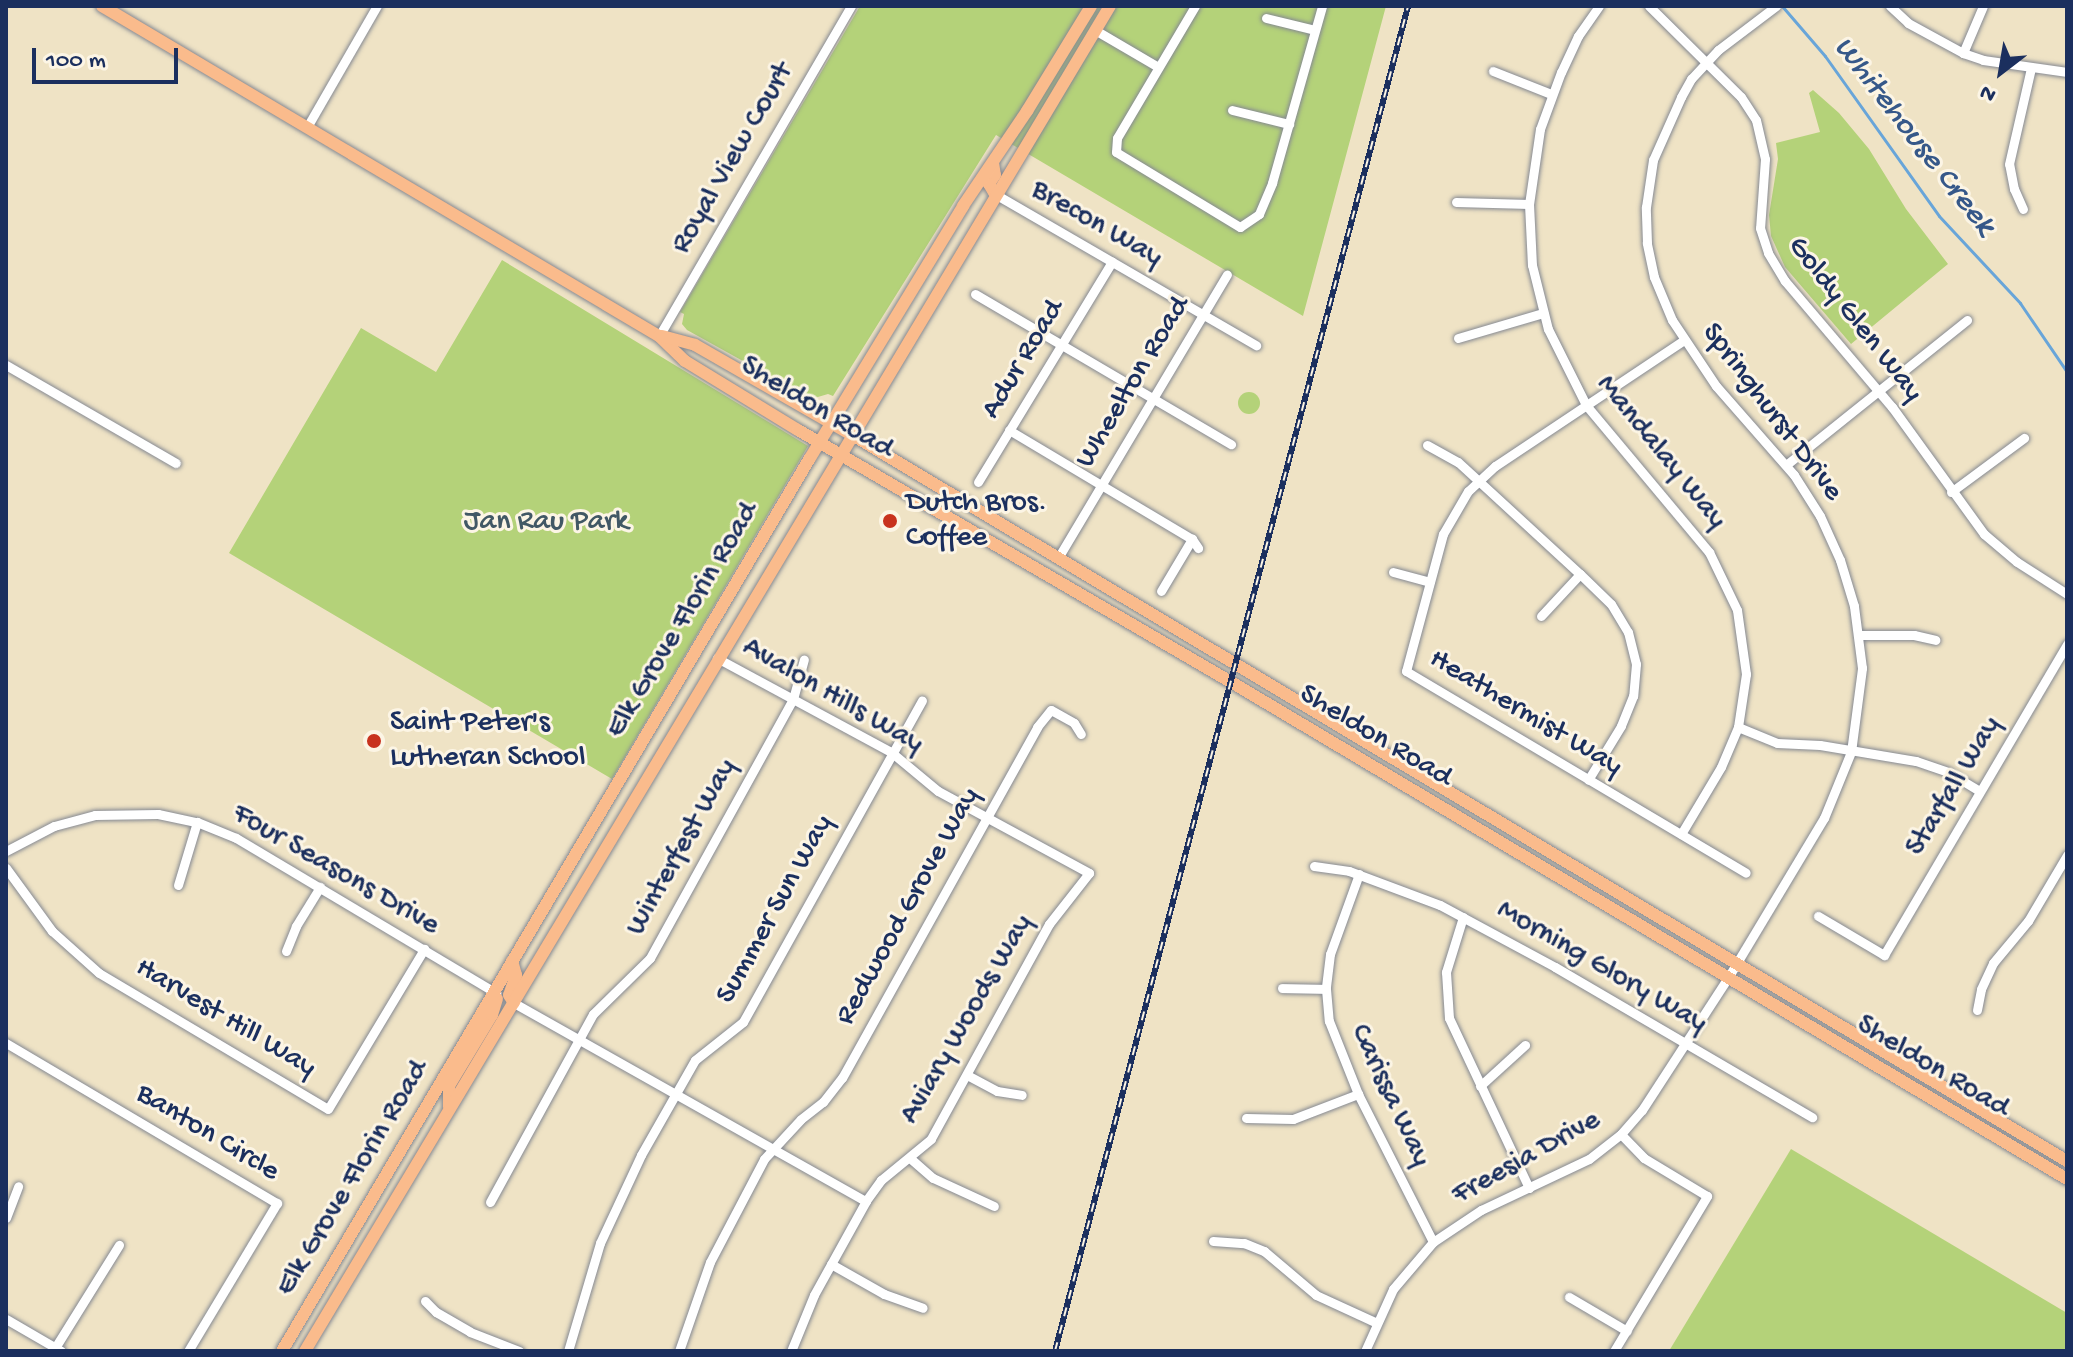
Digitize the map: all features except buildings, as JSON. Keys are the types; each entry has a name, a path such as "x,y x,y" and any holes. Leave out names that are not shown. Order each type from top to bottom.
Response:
{"main road":[{"name":"Sheldon Road","path":"102,6 659,336 685,361 842,455 1729,976 2067,1179"},
{"name":"Elk Grove Florin Road","path":"282,1351 821,442 1091,6"},
{"name":"Elk Grove Florin Road","path":"305,1351 1110,6"},
{"path":"993,163 995,175 989,184 995,194"},
{"name":"Sheldon Road","path":"659,336 695,345 854,436 2067,1161"},
{"path":"1005,549 1018,548 1057,570 1090,577"},
{"path":"512,961 516,975 509,995 514,1003"},
{"path":"449,1110 449,1086 492,1015 498,1003 496,993"}],"street":[{"path":"307,127 377,6"},
{"name":"Royal View Court","path":"659,336 851,6"},
{"path":"1195,6 1117,138 1116,152 1240,227 1259,214 1289,124 1322,6"},
{"name":"Mandalay Way","path":"1599,6 1578,36 1551,94 1535,153 1529,204 1532,265 1543,313 1557,351 1586,405 1703,543 1730,590 1745,652 1745,685 1738,727 1721,767 1681,834"},
{"name":"Goldy Glen Way","path":"1649,6 1749,108 1762,135 1765,159 1760,228 1775,267 1879,393 1984,534 2017,562 2067,594"},
{"name":"Springhurst Drive","path":"1737,964 1824,818 1851,752 1861,699 1859,635 1848,583 1831,538 1786,465 1716,386 1684,340 1654,277 1647,243 1646,207 1660,138 1691,79 1776,6"},
{"path":"1890,6 1908,23 1963,53 2031,68 2067,72"},
{"path":"1963,53 1983,6"},
{"path":"1266,18 1315,30"},
{"path":"1095,30 1158,67"},
{"path":"2023,209 2014,189 2009,164 2031,68"},
{"path":"1493,71 1551,94"},
{"path":"1232,110 1289,124"},
{"name":"Brecon Way","path":"995,194 1256,345"},
{"path":"1456,202 1529,204"},
{"name":"Adur Road","path":"978,482 1112,262"},
{"name":"Wheelton Road","path":"1058,558 1227,274"},
{"path":"975,294 1231,444"},
{"path":"1458,338 1543,313"},
{"path":"1786,465 1967,320"},
{"name":"Heathermist Way","path":"1684,340 1478,480 1448,523 1406,671 1746,873"},
{"path":"6,365 176,463"},
{"path":"1009,430 1195,544 1161,591"},
{"path":"1951,492 2024,438"},
{"path":"1427,445 1449,455 1478,480 1580,574 1624,622 1636,664 1630,706 1588,780"},
{"path":"1393,572 1430,582"},
{"path":"1541,616 1580,574"},
{"path":"1859,635 1914,635 1935,640"},
{"name":"Starfall Way","path":"1818,916 1884,955 2067,644"},
{"name":"Avalon Hills Way","path":"717,658 891,752 938,791 1089,873"},
{"name":"Winterfest Way","path":"490,1202 593,1014 650,958 793,699 804,659"},
{"name":"Summer Sun Way","path":"568,1351 605,1232 624,1187 674,1095 695,1060 743,1022 922,701"},
{"name":"Redwood Grove Way","path":"679,1351 710,1262 764,1159 842,1078 1037,727 1051,710 1074,723 1081,734"},
{"path":"1738,727 1777,743 1820,745 1916,761 1948,772 1980,791"},
{"name":"Four Seasons Drive","path":"6,851 54,826 95,815 158,814 197,822 236,838 496,993"},
{"path":"178,885 197,822"},
{"path":"1977,1010 1981,989 1993,963 2062,874 2067,855"},
{"name":"Morning Glory Way","path":"1314,866 1359,874 1463,917 1812,1117"},
{"name":"Harvest Hill Way","path":"6,868 52,931 81,959 328,1109 424,949"},
{"name":"Aviary Woods Way","path":"791,1351 831,1264 866,1201 881,1180 911,1159 931,1139 1049,924 1089,873"},
{"name":"Carissa Way","path":"1359,874 1330,954 1326,989 1332,1032 1358,1094 1433,1242"},
{"path":"286,951 296,926 320,887"},
{"path":"1463,917 1447,960 1446,1007 1456,1041 1529,1188"},
{"name":"Freesia Drive","path":"1365,1351 1375,1322 1405,1272 1433,1242 1481,1210 1589,1159 1621,1134 1656,1091 1737,964"},
{"path":"1282,988 1326,989"},
{"path":"514,1003 578,1042 866,1201"},
{"name":"Banton Circle","path":"6,1043 277,1203 188,1351"},
{"path":"1480,1086 1525,1045"},
{"path":"967,1075 997,1091 1022,1095"},
{"path":"1246,1118 1293,1119 1358,1094"},
{"path":"1614,1351 1707,1196 1644,1158 1621,1134"},
{"path":"911,1159 933,1178 994,1206"},
{"path":"6,1218 18,1186"},
{"path":"1213,1241 1244,1243 1264,1251 1316,1295 1375,1322"},
{"path":"6,1319 56,1350 119,1245"},
{"path":"831,1264 884,1294 923,1308"},
{"path":"1569,1297 1627,1331"},
{"path":"425,1301 450,1322 519,1351"}],"green space":[{"path":"860,6 1386,6 1303,316 996,135 833,396 828,394 811,399 687,330 682,324 684,314 680,312"},
{"path":"1813,90 1839,113 1869,149 1906,209 1948,264 1851,344 1785,267 1771,236 1769,215 1778,159 1776,143 1820,132 1809,93"},
{"name":"Jan Rau Park","path":"502,260 808,446 612,779 229,553 361,328 436,372"},
{"path":"1249,392 1257,395 1260,403 1257,411 1249,414 1241,411 1238,403 1241,395"},
{"path":"1791,1149 2067,1313 2067,1351 1669,1351"}],"waterway":[{"name":"Whitehouse Creek","path":"1782,6 1825,56 1939,216 2020,303 2067,372"}],"railway":[{"path":"1055,1351 1408,6"}],"place":[{"name":"Dutch Bros. Coffee","path":"890,521"},
{"name":"Saint Peter's Lutheran School","path":"374,741"}]}
